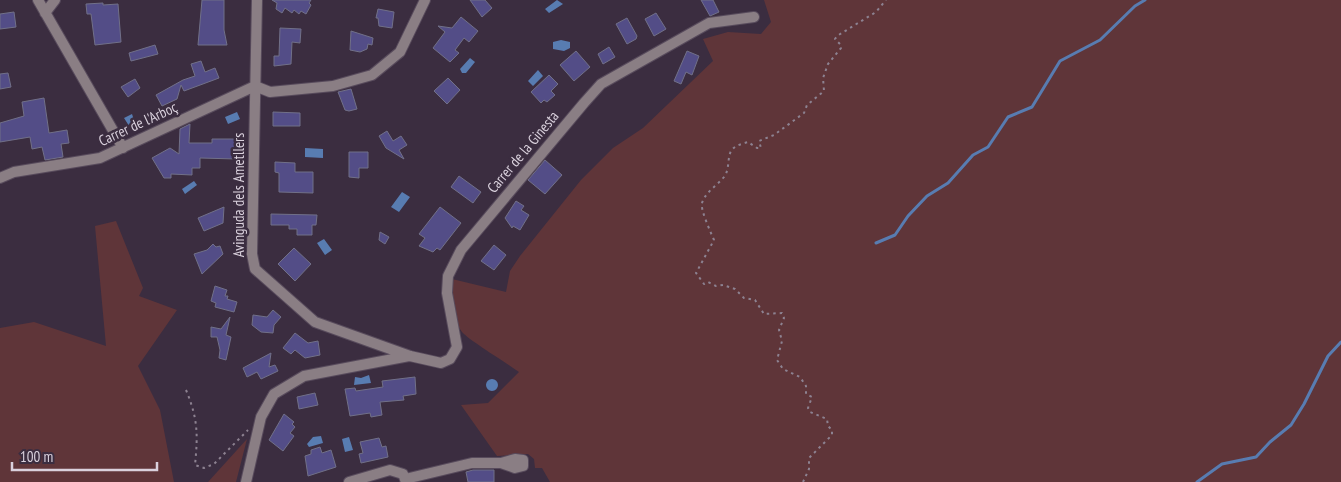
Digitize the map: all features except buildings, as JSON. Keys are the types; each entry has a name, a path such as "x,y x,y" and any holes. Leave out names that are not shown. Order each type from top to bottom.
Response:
{"street":[{"path":"38,0 123,148"},
{"path":"45,13 55,0"},
{"name":"Avinguda dels Ametllers","path":"257,0 252,254 254,269 315,322 410,356"},
{"path":"255,86 270,92 333,86 372,75 400,52 425,0"},
{"name":"Carrer de la Ginesta","path":"410,356 441,363 450,359 457,347 447,293 448,276 461,250 602,84 709,24 754,17"},
{"name":"Carrer de l'Arboç","path":"0,178 14,172 100,158 255,86"},
{"path":"376,362 382,353 378,344"},
{"path":"246,482 260,417 274,394 304,376 410,356"},
{"path":"349,482 390,470 403,474 406,480 472,463 501,463"}],"path":[{"path":"803,482 809,469 809,458 832,435 832,430 828,426 827,419 810,412 808,408 812,397 806,394 806,386 800,377 779,365 777,360 782,341 779,330 784,318 782,313 764,314 755,300 744,298 735,289 723,285 716,286 708,282 704,284 700,281 696,273 714,240 702,210 702,204 712,186 723,178 729,166 730,152 735,147 748,142 757,148 761,148 759,141 774,135 782,127 804,113 807,105 824,91 823,78 828,64 841,48 841,45 834,39 876,12 886,0"},
{"path":"186,390 195,412 197,439 195,465 204,468 214,464 247,431 259,425"}],"shaded area":[{"path":"764,0 1341,0 1341,482 550,482 542,468 535,468 534,459 528,454 497,456 461,405 488,403 519,372 462,332 454,313 452,279 506,292 510,271 520,256 581,180 613,148 643,128 713,61 703,39 728,32 761,34 771,22"},
{"path":"116,221 143,288 139,296 177,310 138,366 160,410 174,482 0,482 0,328 34,322 106,346 95,226"},
{"path":"247,439 236,482 208,482"}],"water":[{"path":"557,0 563,4 549,13 545,9"},
{"path":"561,40 570,42 570,48 564,51 553,49 553,42"},
{"path":"470,58 475,62 466,73 462,73 460,69"},
{"path":"538,70 543,76 533,86 528,81"},
{"path":"237,112 240,119 228,124 225,117"},
{"path":"132,114 136,126 131,129 124,118"},
{"path":"305,148 323,149 323,158 305,157"},
{"path":"194,181 197,185 185,194 182,189"},
{"path":"402,192 410,197 399,212 391,207"},
{"path":"324,239 332,250 325,255 317,243"},
{"path":"369,375 371,383 354,385 355,377 361,378"},
{"path":"490,379 494,379 498,385 494,391 490,391 486,387 486,383"},
{"path":"321,436 323,443 309,447 307,444 313,437"},
{"path":"349,437 353,450 345,452 342,439"}],"waterway":[{"path":"876,243 895,235 908,216 927,196 948,183 973,155 988,147 1008,117 1032,107 1060,61 1100,40 1135,6 1145,0"},
{"path":"1197,482 1222,464 1256,457 1270,442 1291,425 1304,404 1328,356 1341,342"}]}
